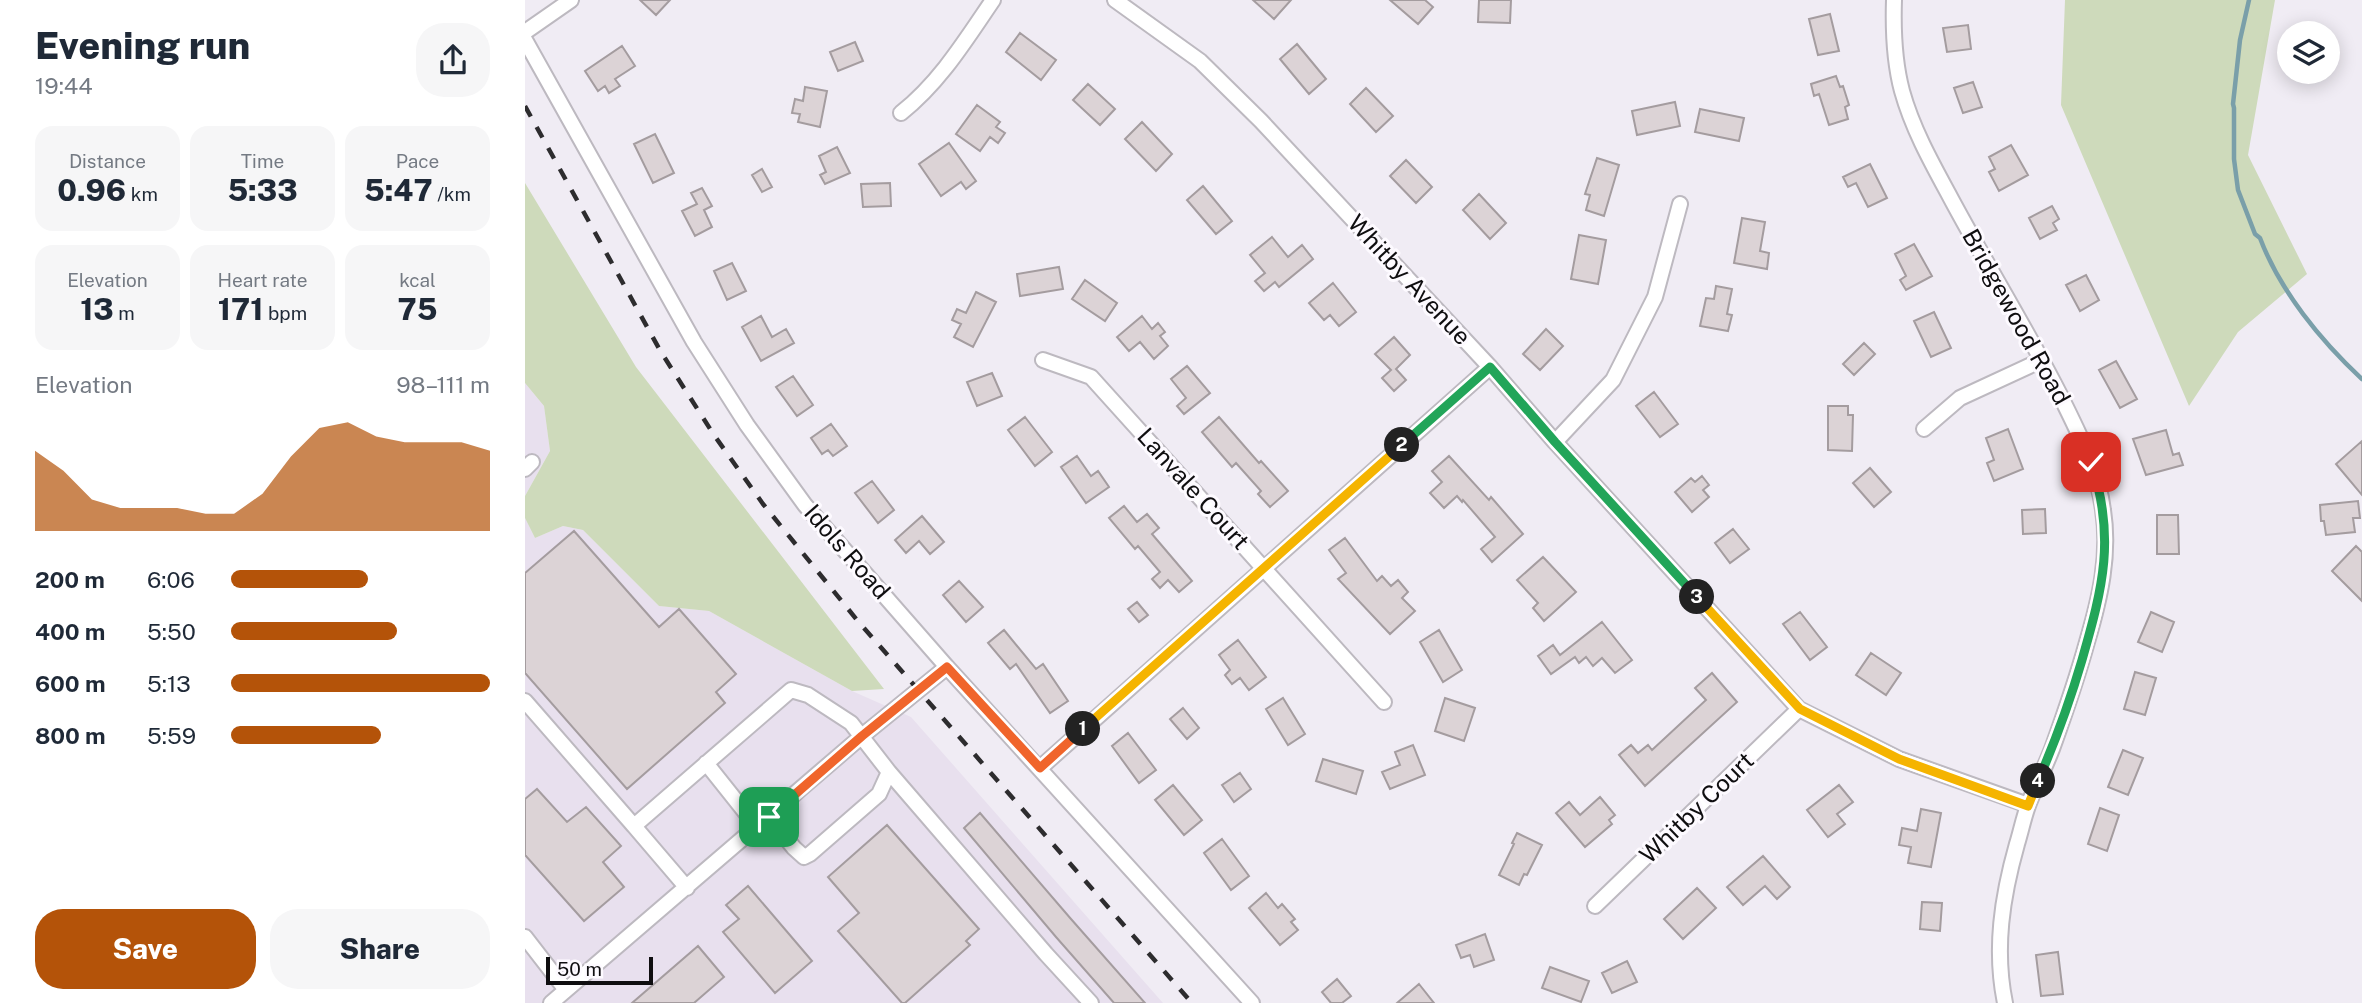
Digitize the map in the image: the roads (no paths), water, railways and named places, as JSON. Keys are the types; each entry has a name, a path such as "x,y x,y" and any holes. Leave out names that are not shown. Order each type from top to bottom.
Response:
{"street":[{"path":"525,32 571,0"},
{"path":"901,113 924,94 949,64 993,0"},
{"name":"Whitby Avenue","path":"1115,0 1200,61 1261,121 1490,367 1555,442 1800,709 1899,759 2028,806"},
{"name":"Bridgewood Road","path":"1894,0 1895,57 1911,120 1958,213 2042,360 2091,462 2104,512 2105,545 2099,603 2075,684 2028,806 2005,893 1999,958 2005,1003"},
{"name":"Idols Road","path":"525,40 694,342 747,425 805,505 947,667 1252,1003"},
{"path":"1555,442 1613,380 1655,297 1680,204"},
{"name":"Lanvale Court","path":"1043,360 1091,377 1384,702"},
{"path":"1924,429 1960,398 2042,360"},
{"path":"1040,768 1490,367"},
{"path":"551,1003 862,736 947,667"},
{"path":"634,826 791,690 808,695 851,723 889,772 1091,1003"},
{"path":"525,701 687,888"},
{"name":"Whitby Court","path":"1595,906 1800,709"},
{"path":"706,763 757,827"},
{"path":"769,817 804,857 879,794 889,772"},
{"path":"525,937 566,990"}],"waterway":[{"path":"2249,0 2240,40 2233,104 2234,159 2238,190 2255,234 2260,238 2290,296 2317,332 2362,379"}],"railway":[{"path":"525,106 661,352 714,435 763,504 857,620 1192,1003"}]}
